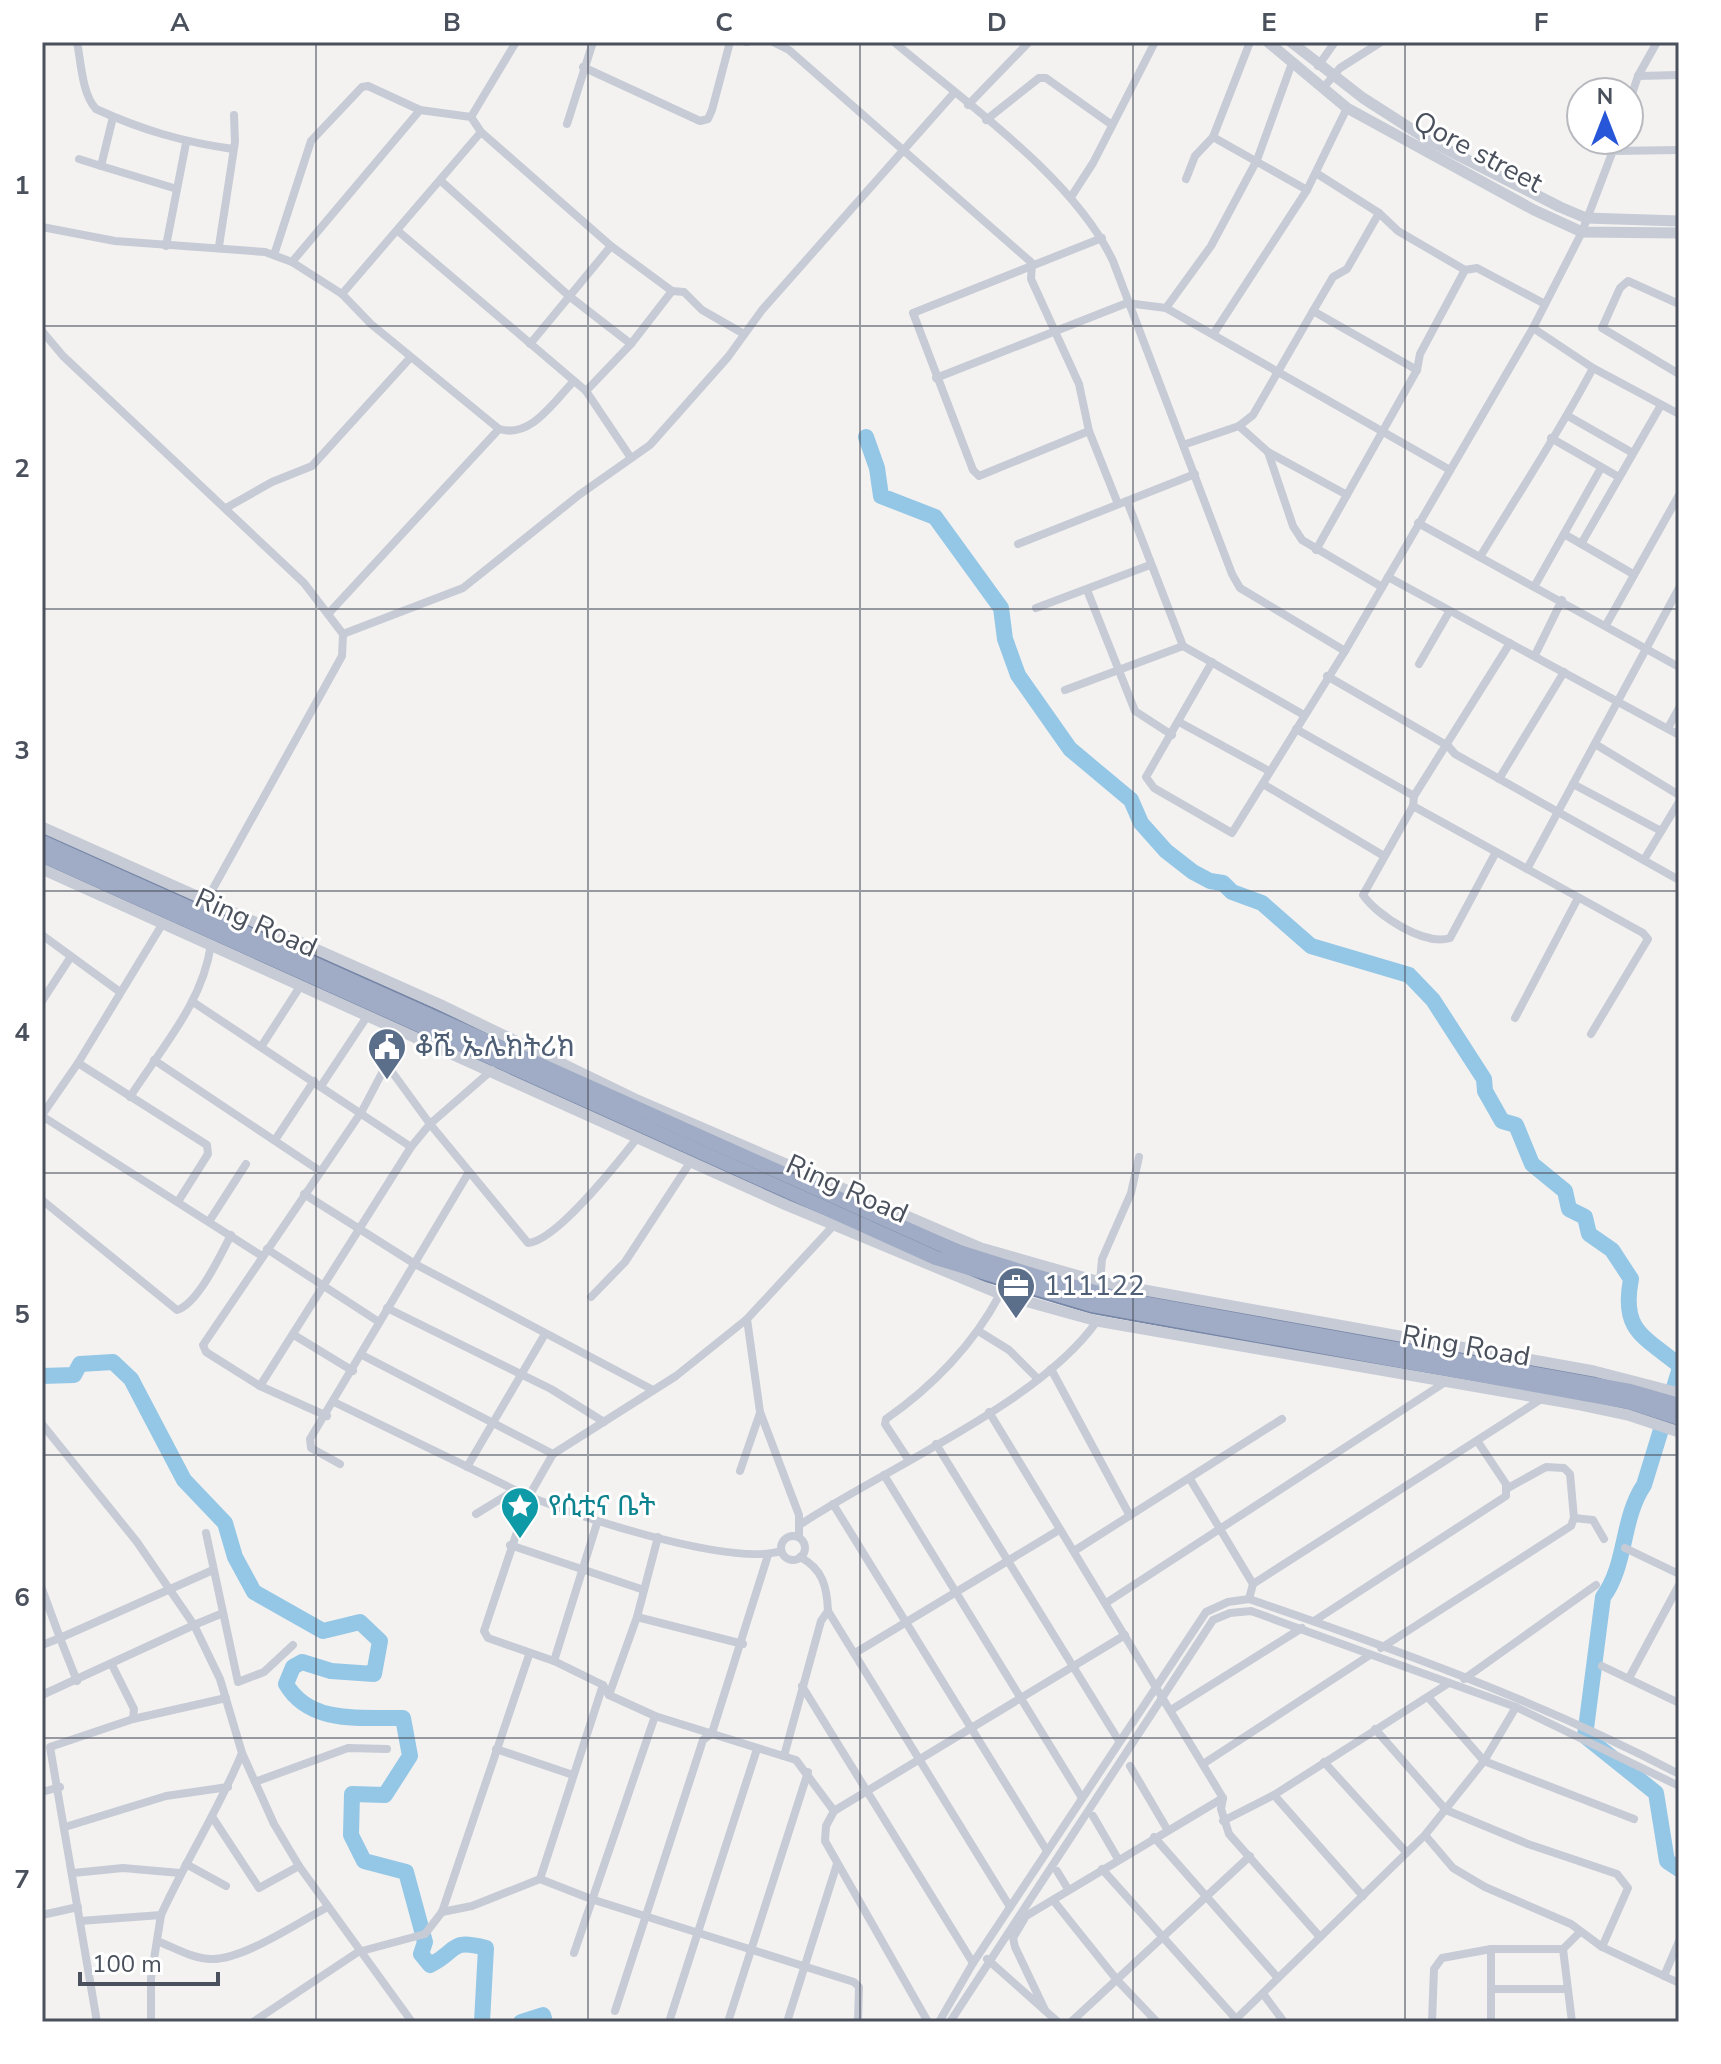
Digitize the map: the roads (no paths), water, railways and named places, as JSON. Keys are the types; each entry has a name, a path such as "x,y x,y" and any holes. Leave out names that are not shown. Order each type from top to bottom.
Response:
{"highway":[{"name":"Ring Road","path":"42,842 203,906 842,1201 984,1260 1131,1301 1643,1400 1678,1421"},
{"name":"Ring Road","path":"42,855 936,1258 1107,1308 1643,1400"}],"street":[{"path":"77,42 92,104 113,117 186,143 233,149"},
{"path":"471,117 516,42"},
{"path":"567,124 593,42"},
{"path":"583,67 700,121 708,119 712,110 730,42"},
{"path":"773,42 789,50 1032,263"},
{"path":"894,42 1071,197 1102,238 1240,588 1345,651"},
{"path":"968,105 1029,42"},
{"path":"1071,197 1155,42"},
{"path":"1186,179 1195,156 1213,137 1250,42"},
{"name":"Qore street","path":"1291,42 1318,66 1430,141 1586,218 1679,221"},
{"path":"1318,66 1335,42"},
{"path":"1324,87 1334,75 1381,42"},
{"path":"1638,76 1657,42"},
{"name":"Qore street","path":"1276,45 1292,63 1347,108 1534,210 1582,232 1679,233"},
{"path":"1166,308 1211,246 1257,160 1292,63"},
{"path":"1638,76 1679,75"},
{"path":"986,120 1039,78 1046,78 1112,125"},
{"path":"274,255 307,149 362,87 381,91 420,110 471,117 481,132 611,246 672,291 684,292 702,310 744,334"},
{"path":"343,634 463,588 650,445 903,148 954,93"},
{"path":"1214,333 1307,190 1347,108"},
{"path":"292,262 420,110"},
{"path":"219,246 233,149 234,115"},
{"path":"101,166 113,117"},
{"path":"342,294 481,132"},
{"path":"1213,137 1307,190"},
{"path":"166,246 186,143"},
{"path":"1645,151 1679,150"},
{"path":"1212,662 1146,777 1148,783 1232,833 1345,651 1533,328 1582,232 1611,156"},
{"path":"79,159 177,189"},
{"path":"1316,173 1379,213 1398,231 1465,270 1477,268 1545,304"},
{"path":"441,181 569,296 631,344"},
{"path":"1183,445 1239,426 1253,415 1333,277 1347,269 1379,213"},
{"path":"42,227 166,246 219,246 274,255 292,262 342,294 410,358 499,429 515,433 527,428 574,381"},
{"path":"398,231 586,391 631,458"},
{"path":"1089,431 979,476 973,470 913,313 1032,263 1102,238"},
{"path":"530,344 611,246"},
{"path":"1032,263 1031,279 1052,331 1059,335 1079,384 1089,431 1123,502 1183,646 1304,715"},
{"path":"1316,550 1417,370 1420,354 1465,270"},
{"path":"1679,304 1628,281 1620,288 1602,328 1679,374"},
{"path":"586,391 631,344 672,291"},
{"path":"936,378 1127,303 1166,308 1450,470"},
{"path":"1313,311 1417,370"},
{"path":"1533,328 1593,368 1679,414"},
{"path":"42,331 63,356 304,583 343,634 342,656 203,906"},
{"path":"226,508 272,482 312,466 410,358"},
{"path":"1480,557 1551,438 1568,416 1593,368"},
{"path":"1581,544 1617,476 1661,405"},
{"path":"1568,416 1631,452"},
{"path":"1239,426 1268,452 1347,495"},
{"path":"329,613 499,429"},
{"path":"1551,438 1617,476"},
{"path":"1268,452 1293,526 1316,550 1382,587"},
{"path":"1534,587 1601,468"},
{"path":"1018,544 1195,474"},
{"path":"1606,625 1678,499"},
{"path":"1418,523 1679,667"},
{"path":"1564,534 1633,574"},
{"path":"1036,608 1150,565"},
{"path":"1388,577 1679,735"},
{"path":"1527,869 1679,588"},
{"path":"1087,590 1135,711 1172,735"},
{"path":"1535,655 1562,600"},
{"path":"1419,664 1449,612"},
{"path":"1496,852 1450,938 1442,940 1410,929 1370,905 1363,895 1365,886 1414,801 1510,643"},
{"path":"1065,690 1183,646"},
{"path":"1499,779 1564,672"},
{"path":"1327,676 1448,746 1455,754 1645,858 1679,880"},
{"path":"1668,728 1679,708"},
{"path":"1179,722 1269,771"},
{"path":"1296,729 1496,852 1643,933 1648,939 1591,1034"},
{"path":"1595,744 1679,795"},
{"path":"1263,784 1384,856"},
{"path":"1573,784 1661,831"},
{"path":"1645,858 1679,802"},
{"path":"42,827 203,906 439,1004 648,1104 981,1248 1100,1282 1643,1400 1678,1421"},
{"path":"42,869 833,1226 1000,1294 1097,1321 1544,1398 1643,1400 1679,1393"},
{"path":"1515,1018 1578,898"},
{"path":"163,923 42,1116 231,1235 379,1322"},
{"path":"42,935 120,992"},
{"path":"130,1097 193,1002 207,970 211,944"},
{"path":"42,1001 70,958"},
{"path":"261,1047 301,985"},
{"path":"193,1002 362,1111 411,1147"},
{"path":"275,1140 368,1015"},
{"path":"327,1416 260,1386 206,1352 203,1345 362,1111 404,1031"},
{"path":"154,1060 320,1171"},
{"path":"78,1063 207,1145 208,1154 179,1200"},
{"path":"387,1065 430,1124 525,1241 534,1243 581,1205 638,1137"},
{"path":"260,1386 411,1147 430,1124 492,1070"},
{"path":"1100,1282 1102,1259 1131,1193 1139,1157"},
{"path":"591,1297 625,1262 691,1161"},
{"path":"210,1220 246,1164"},
{"path":"340,1464 309,1446 469,1172"},
{"path":"304,1194 415,1264 653,1390"},
{"path":"42,1200 177,1310 185,1307 211,1273 231,1235"},
{"path":"833,1226 747,1319 711,1350 553,1454 529,1496 510,1545 484,1631 488,1638 529,1655 554,1661 603,1685 609,1695 655,1716 796,1760 808,1772 834,1811"},
{"path":"908,1459 885,1424 886,1419 917,1395 980,1332 1000,1294"},
{"path":"387,1308 519,1374 604,1422"},
{"path":"747,1319 760,1412 801,1524 799,1537 805,1547 800,1557"},
{"path":"801,1524 989,1412 1051,1369 1084,1339 1097,1321"},
{"path":"980,1332 1009,1350 1037,1378"},
{"path":"467,1467 545,1334"},
{"path":"294,1335 353,1371"},
{"path":"362,1355 553,1454"},
{"path":"1051,1369 1130,1516"},
{"path":"1106,1603 1223,1531 1447,1381"},
{"path":"1249,1599 1253,1584 1544,1398"},
{"path":"334,1402 515,1490 597,1523 658,1537 768,1555 781,1551"},
{"path":"740,1471 760,1412"},
{"path":"989,1412 1223,1798 1223,1821 1229,1834 1320,1937"},
{"path":"1074,1551 1282,1419"},
{"path":"42,1424 169,1586 194,1625 226,1698 242,1753 299,1866 326,1908 412,2022"},
{"path":"1478,1442 1508,1488"},
{"path":"936,1444 1069,1666 1119,1741"},
{"path":"1314,1621 1506,1496 1508,1488 1546,1467 1564,1468 1570,1474 1574,1518 1565,1533 1381,1648"},
{"path":"884,1475 1082,1798"},
{"path":"1190,1479 1253,1584"},
{"path":"476,1514 515,1490"},
{"path":"833,1504 907,1621 967,1727 1047,1851"},
{"path":"1574,1518 1593,1520 1604,1539"},
{"path":"554,1661 597,1523"},
{"path":"855,1653 1059,1530"},
{"path":"206,1533 240,1683 264,1672 293,1645"},
{"path":"609,1695 637,1617 658,1537"},
{"path":"781,1551 783,1540 799,1537"},
{"path":"510,1545 582,1572 644,1590"},
{"path":"1625,1548 1679,1574"},
{"path":"781,1551 789,1559 800,1557 820,1572 827,1589 828,1611 1010,1907"},
{"path":"615,2011 703,1740 712,1733 743,1644 768,1555"},
{"path":"42,1645 169,1586 213,1570"},
{"path":"1460,1687 1464,1677 1596,1585"},
{"path":"1629,1678 1679,1585"},
{"path":"42,1589 77,1681"},
{"path":"939,2022 973,1963 1206,1612 1228,1602 1249,1599 1464,1677 1588,1726 1679,1774"},
{"path":"784,1756 821,1621 828,1611"},
{"path":"950,2022 1213,1620 1230,1613 1251,1611 1516,1707 1590,1740 1679,1786"},
{"path":"42,1695 223,1613"},
{"path":"637,1617 743,1644"},
{"path":"1171,1710 1302,1628"},
{"path":"928,2022 825,1841 826,1826 834,1811 967,1727 1125,1635"},
{"path":"253,2022 358,1952 425,1934 442,1912 529,1655"},
{"path":"1203,1764 1370,1655"},
{"path":"112,1665 134,1709 133,1719"},
{"path":"1602,1666 1679,1703"},
{"path":"1223,1821 1274,1795 1449,1683"},
{"path":"540,1879 603,1685"},
{"path":"802,1686 973,1963"},
{"path":"1428,1697 1484,1761 1634,1819"},
{"path":"97,2022 60,1787 46,1749 133,1719 226,1698"},
{"path":"1102,1869 1234,2020 1264,1995 1425,1835 1484,1761 1516,1707"},
{"path":"574,1953 655,1716"},
{"path":"1375,1729 1446,1810 1528,1844 1617,1874 1626,1881 1628,1888 1602,1947"},
{"path":"255,1782 338,1750 387,1749"},
{"path":"496,1749 573,1775"},
{"path":"669,2022 757,1749"},
{"path":"151,2022 151,1978 161,1915 180,1873 213,1818 242,1753"},
{"path":"1324,1762 1406,1852"},
{"path":"1130,1766 1167,1829"},
{"path":"728,2022 808,1772"},
{"path":"42,1792 60,1787"},
{"path":"65,1827 166,1796 228,1787"},
{"path":"1274,1795 1363,1896"},
{"path":"1045,2010 1013,1938 1026,1916 1223,1798"},
{"path":"1093,1816 1118,1859"},
{"path":"213,1818 256,1887 261,1889 299,1866"},
{"path":"1425,1835 1453,1868 1485,1887 1571,1924 1579,1933 1602,1947 1679,1983"},
{"path":"1154,1837 1278,1978"},
{"path":"1071,2022 1250,1856"},
{"path":"186,1864 226,1886"},
{"path":"787,2022 837,1864"},
{"path":"73,1873 123,1868 180,1873"},
{"path":"1057,1871 1068,1889"},
{"path":"442,1912 472,1906 540,1879 591,1899 854,1982 859,1987 858,2022"},
{"path":"1053,1900 1117,1980 1157,2022"},
{"path":"42,1915 78,1907"},
{"path":"157,1941 200,1958 220,1958 239,1953 326,1908"},
{"path":"80,1921 161,1915"},
{"path":"1432,2022 1436,1963 1442,1958 1491,1949 1563,1949 1579,1933"},
{"path":"1664,1976 1679,1941"},
{"path":"1491,1949 1491,2022"},
{"path":"1563,1949 1572,2022"},
{"path":"980,1953 1058,2022"},
{"path":"1491,1989 1566,1989"},
{"path":"1264,1995 1284,2022"}],"waterway":[{"path":"866,437 877,468 881,496 935,517 1001,608 1005,639 1018,675 1070,749 1131,800 1141,823 1166,851 1193,872 1262,903 1311,946 1409,975 1433,1000 1484,1079 1485,1091 1502,1121 1516,1125 1532,1164 1565,1191 1569,1209 1585,1217 1589,1234 1612,1250 1631,1279 1629,1310 1638,1330 1679,1365"},
{"path":"42,1376 74,1375 80,1364 113,1362 131,1379 184,1480 225,1523 235,1557 254,1592 323,1631 360,1622 380,1641 374,1674 331,1671 302,1662 293,1667 286,1684 296,1697 322,1713 354,1718 403,1718 410,1756 385,1795 352,1794 351,1835 364,1861 406,1872 425,1942 421,1954 430,1965 459,1945 486,1948 482,2022"},
{"path":"1679,1371 1644,1485 1631,1512 1616,1571 1603,1597 1585,1736 1656,1793 1667,1861 1679,1869"},
{"path":"521,2022 543,2015 545,2022"}],"place":[{"name":"ቆሼ ኤሌክትሪክ","path":"387,1081"},
{"name":"111122","path":"1016,1320"},
{"name":"የሲቲና ቤት","path":"520,1540"}]}
